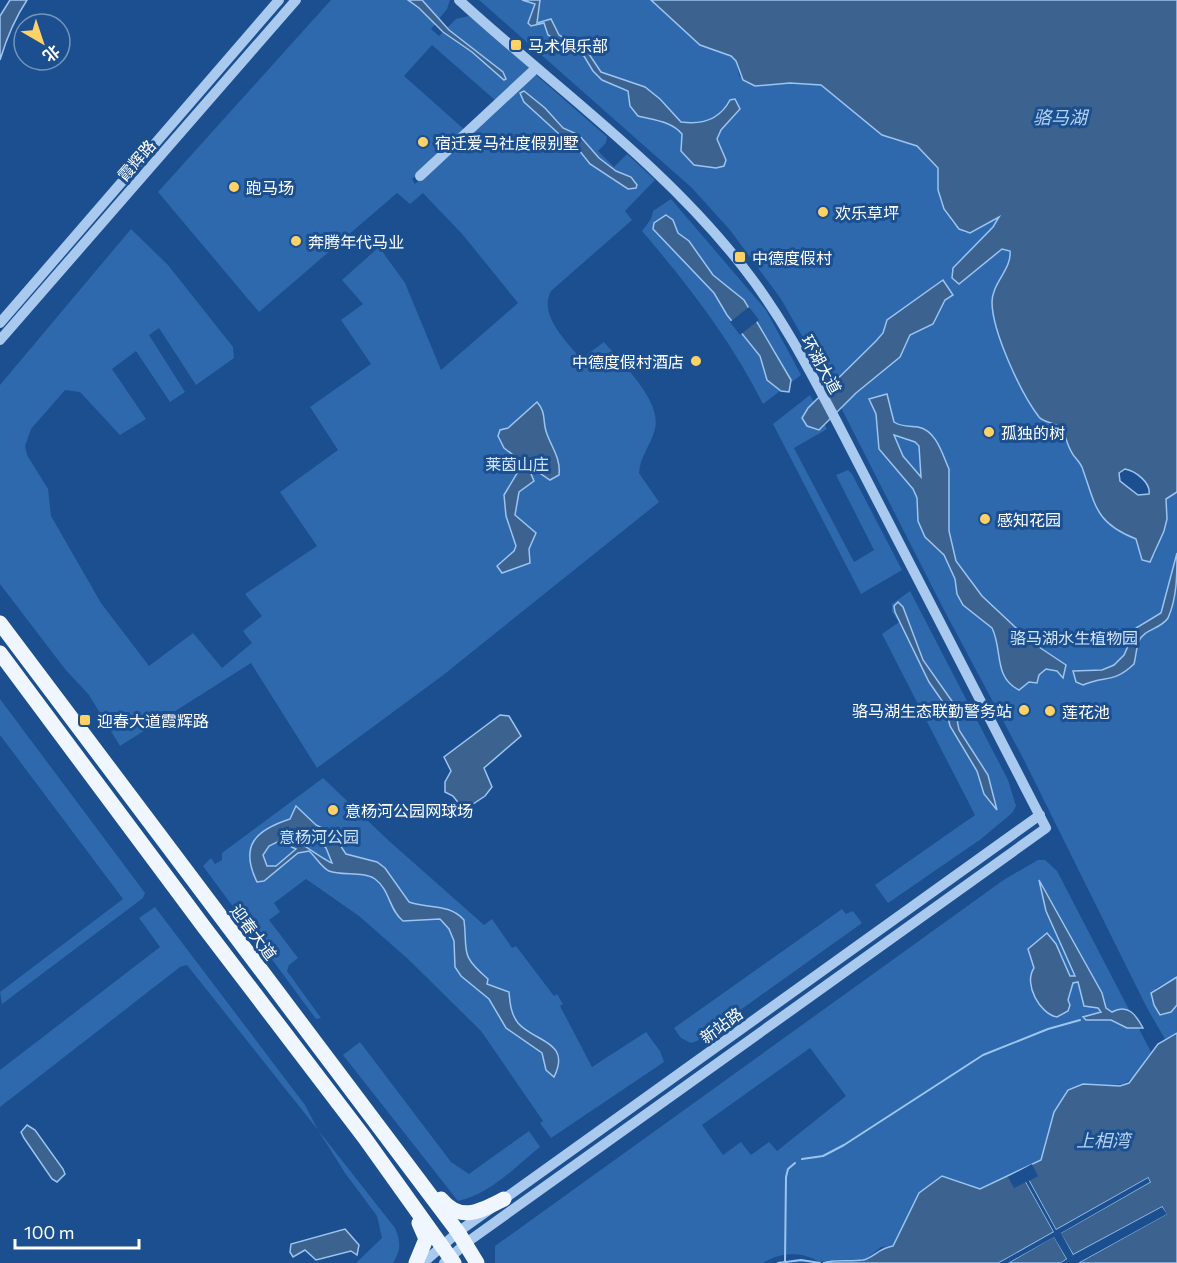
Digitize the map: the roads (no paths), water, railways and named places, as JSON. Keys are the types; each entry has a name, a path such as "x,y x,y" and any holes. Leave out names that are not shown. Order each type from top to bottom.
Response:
{"main road":[{"name":"迎春大道","path":"0,623 462,1238 477,1263"},
{"path":"0,653 364,1137 447,1257"},
{"path":"370,1116 448,1207 466,1215 475,1214 504,1199"},
{"path":"364,1137 423,1228 425,1248 416,1263"},
{"path":"404,1192 419,1181"}],"street":[{"name":"霞辉路","path":"0,323 279,0"},
{"name":"霞辉路","path":"0,340 296,0"},
{"name":"环湖大道","path":"459,0 664,180 709,227 764,294 819,388 1046,828"},
{"path":"420,176 536,68"},
{"name":"新站路","path":"423,1263 447,1257 462,1238 504,1199 1040,815"},
{"name":"新站路","path":"462,1238 1046,828"}],"water":[{"path":"10,0 27,0 20,12 12,12 12,27 0,60 0,16"},
{"path":"408,0 422,0 449,30 503,72 506,79 504,80 472,52 443,32"},
{"path":"522,0 540,0 537,23 551,19 559,35 587,51 601,72 645,87 660,99 681,122 710,119 721,112 730,100 735,99 740,109 721,130 717,139 726,160 724,166 716,168 694,165 681,151 682,134 678,130 662,122 638,116 630,106 628,91 602,80 584,56 548,35 544,23 531,26 528,23 535,4"},
{"name":"骆马湖","path":"651,0 1177,0 1177,492 1166,499 1167,519 1164,531 1150,562 1142,560 1136,539 1113,527 1099,512 1082,467 1072,453 1062,430 1057,425 1039,417 1009,362 997,329 992,302 995,289 1008,264 1010,251 1002,249 959,284 952,278 953,268 993,227 999,217 970,233 959,229 944,209 938,190 938,168 917,146 882,135 821,85 790,83 755,86 743,80 736,61 731,56 700,45","holes":["1125,469 1145,482 1149,494 1138,495 1120,481 1119,473"]},
{"path":"524,91 545,108 563,128 579,135 599,158 616,171 631,177 637,185 636,188 628,189 590,164 575,145 524,102 520,93"},
{"path":"666,215 673,220 678,233 689,241 713,275 744,300 791,380 789,392 781,391 767,380 760,356 727,315 714,293 653,229 654,223"},
{"path":"943,280 953,295 945,300 933,324 910,335 900,357 856,393 819,430 807,426 802,418 808,408 876,341 883,333 887,320"},
{"path":"887,394 894,422 902,426 924,429 934,438 949,469 949,531 956,561 982,596 1030,641 1066,665 1063,678 1057,671 1046,669 1039,675 1037,683 1029,682 1019,690 1005,678 992,628 963,605 944,555 925,537 918,521 917,498 913,489 879,449 876,414 869,399","holes":["894,435 915,442 919,446 921,477 903,456"]},
{"path":"537,402 542,410 546,430 557,459 559,475 550,480 535,470 529,469 534,481 519,492 515,515 536,533 529,549 530,563 502,573 497,566 514,551 516,546 506,516 504,495 519,470 521,461 504,448 498,436 500,430 508,428"},
{"path":"1177,553 1176,586 1168,618 1141,637 1134,664 1114,677 1083,685 1076,682 1073,671 1102,670 1114,665 1124,655 1136,628 1161,613"},
{"path":"898,602 903,607 923,660 954,704 959,730 988,775 997,810 984,794 977,771 950,726 945,705 929,682 895,612 894,606"},
{"path":"500,715 509,716 521,736 484,768 492,787 485,796 464,810 453,796 445,792 445,782 451,771 444,757"},
{"path":"296,806 316,825 332,833 346,854 377,862 385,868 409,902 452,911 464,920 467,953 473,964 488,979 487,984 509,992 512,1012 518,1023 555,1049 558,1065 554,1077 546,1070 542,1053 506,1028 489,999 461,976 455,967 454,941 449,929 440,919 403,921 384,889 375,879 365,875 329,871 309,851 298,853 264,881 257,882 250,858 254,841 268,828 290,819","holes":["302,828 326,848 332,863 291,836 292,832","279,841 296,849 276,866 267,866 263,855 269,846"]},
{"path":"1039,880 1102,993 1106,1008 1112,1012 1123,1009 1131,1012 1143,1028 1127,1028 1111,1020 1086,1020 1083,1017 1101,1012 1098,1008 1084,1006 1078,982 1073,983 1068,1000 1070,1005 1068,1011 1057,1017 1051,1015 1039,1004 1032,990 1031,975 1034,968 1028,949 1047,933 1056,944 1070,976 1075,976 1046,911"},
{"path":"1177,977 1177,1005 1171,1012 1160,1015 1151,993"},
{"name":"上相湾","path":"1177,1033 1177,1263 1078,1263 1166,1214 1162,1207 1073,1255 1060,1233 1150,1182 1148,1178 1056,1230 1029,1181 1026,1182 1054,1232 999,1263 823,1263 863,1260 893,1246 919,1193 942,1176 980,1189 1041,1160 1054,1112 1068,1090 1083,1084 1120,1086 1129,1083 1158,1044"},
{"path":"27,1125 35,1130 63,1169 65,1174 57,1182 52,1179 24,1138 21,1132"},
{"path":"345,1229 359,1245 357,1255 351,1251 316,1260 305,1250 293,1257 290,1252 291,1244"},
{"path":"1054,1236 1067,1259 1061,1263 1008,1263"}],"waterway":[{"path":"802,1159 823,1156 844,1145 983,1055 1048,1029 1080,1020"},
{"path":"785,1261 786,1177 788,1169 795,1163"},
{"path":"778,1263 801,1260 820,1263"}],"place":[{"name":"马术俱乐部","path":"516,45"},
{"name":"宿迁爱马社度假别墅","path":"423,142"},
{"name":"跑马场","path":"234,187"},
{"name":"欢乐草坪","path":"823,212"},
{"name":"奔腾年代马业","path":"296,241"},
{"name":"中德度假村","path":"740,257"},
{"name":"中德度假村酒店","path":"696,361"},
{"name":"孤独的树","path":"989,432"},
{"name":"感知花园","path":"985,519"},
{"name":"骆马湖生态联勤警务站","path":"1024,710"},
{"name":"莲花池","path":"1050,711"},
{"name":"迎春大道霞辉路","path":"85,720"},
{"name":"意杨河公园网球场","path":"333,810"}],"park label":[{"name":"莱茵山庄","path":"517,463"},
{"name":"骆马湖水生植物园","path":"1074,637"},
{"name":"意杨河公园","path":"319,836"}]}
